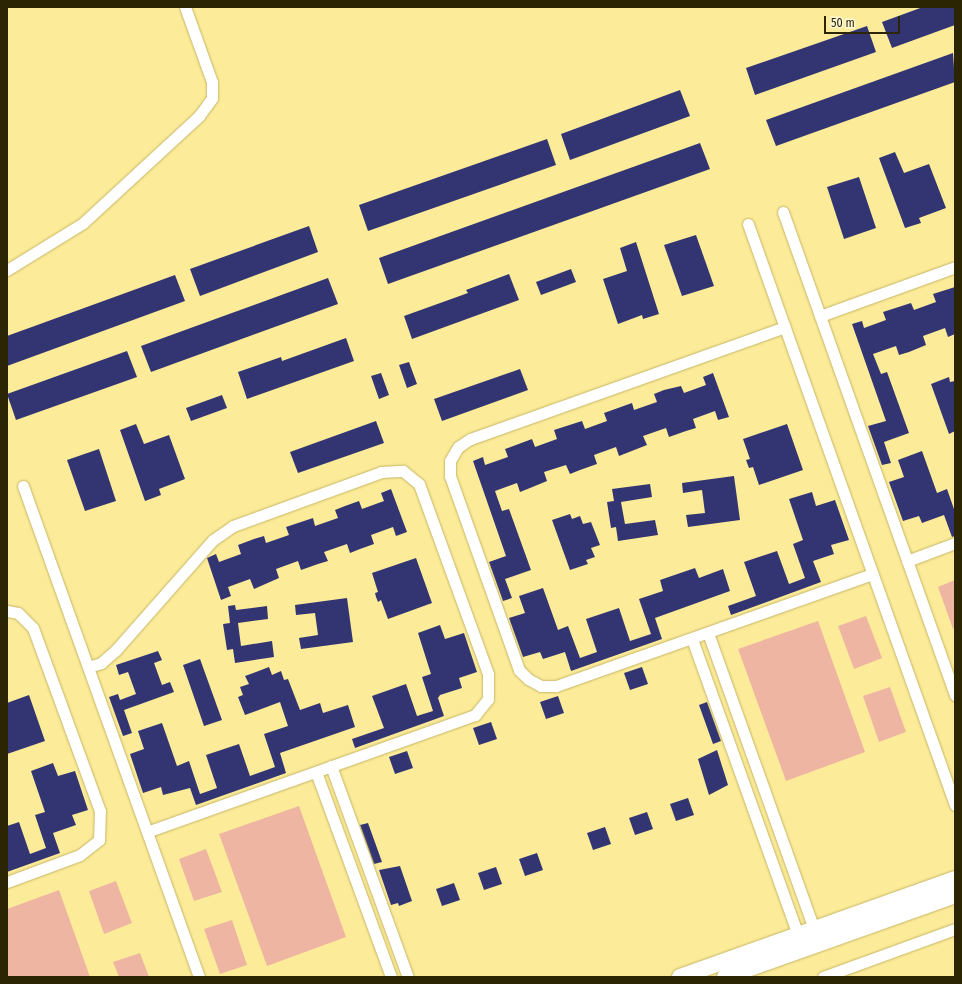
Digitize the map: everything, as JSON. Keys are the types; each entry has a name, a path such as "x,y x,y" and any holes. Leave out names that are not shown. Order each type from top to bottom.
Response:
{"main road":[{"path":"680,977 955,879"},
{"path":"725,977 955,895"}],"street":[{"path":"7,270 83,223 199,116 212,98 212,82 185,7"},
{"path":"783,212 955,695"},
{"path":"748,224 955,805"},
{"path":"820,316 955,267"},
{"path":"785,327 470,439 458,447 450,461 452,484 519,670 528,679 541,686 556,686 873,574"},
{"path":"88,667 101,663 114,651 213,540 233,526 381,472 403,472 419,484 488,674 488,699 475,716 147,832"},
{"path":"23,486 200,977"},
{"path":"907,561 955,543"},
{"path":"7,612 18,612 33,628 100,811 99,840 80,855 7,882"},
{"path":"708,633 814,929"},
{"path":"692,639 798,935"},
{"path":"331,766 408,977"},
{"path":"316,772 391,977"},
{"path":"369,919 385,914"},
{"path":"823,977 955,929"}],"shaded area":[{"path":"955,580 955,628 953,629 938,587"},
{"path":"866,616 882,658 854,669 838,626"},
{"path":"818,621 865,752 786,781 738,649"},
{"path":"890,687 906,732 879,742 863,696"},
{"path":"299,806 346,937 267,966 219,834"},
{"path":"206,849 222,892 194,901 179,859"},
{"path":"116,881 132,923 104,934 89,891"},
{"path":"59,890 90,977 7,977 7,909"},
{"path":"232,920 247,965 220,974 204,929"},
{"path":"140,953 149,977 119,977 113,962"}],"building":[{"path":"923,7 955,7 955,25 892,48 882,22"},
{"path":"867,26 876,52 755,95 746,68"},
{"path":"953,53 955,82 776,146 766,120"},
{"path":"680,90 690,116 570,160 561,134"},
{"path":"547,139 556,165 368,231 359,205"},
{"path":"700,143 710,169 388,284 379,258"},
{"path":"895,152 904,173 929,164 946,208 919,218 921,223 905,228 879,158"},
{"path":"859,177 876,228 844,239 827,187"},
{"path":"309,226 318,252 200,296 190,269"},
{"path":"696,235 714,286 682,296 664,245"},
{"path":"636,242 659,314 643,319 642,315 618,324 603,279 627,271 620,248"},
{"path":"571,269 576,282 541,295 536,282"},
{"path":"509,274 519,300 412,339 404,316 468,293 466,290"},
{"path":"175,275 185,301 7,366 7,336"},
{"path":"328,278 338,304 151,372 141,346"},
{"path":"955,287 955,334 948,337 945,328 923,336 926,345 909,352 899,355 896,346 873,354 881,374 887,372 909,433 884,442 891,463 882,465 868,426 886,421 852,324 862,321 864,328 886,320 883,312 911,303 914,310 936,302 933,294"},
{"path":"346,338 354,361 247,399 238,372 281,357 282,361"},
{"path":"127,351 137,377 16,420 7,394"},
{"path":"409,362 417,384 407,388 399,365"},
{"path":"520,369 528,390 442,421 434,399"},
{"path":"381,373 389,395 379,399 371,376"},
{"path":"713,373 729,417 718,420 715,411 693,419 696,428 669,437 666,428 643,436 647,445 619,456 616,447 594,455 597,464 570,474 566,465 544,472 547,481 520,492 517,483 495,491 502,511 509,509 531,570 505,579 512,598 503,601 489,562 506,556 473,461 483,457 485,465 508,457 505,449 532,439 535,447 557,439 554,430 582,421 585,429 607,421 604,413 632,403 634,410 657,402 654,394 664,390 681,386 684,393 706,385 703,377"},
{"path":"949,377 950,382 955,381 955,431 949,434 931,384"},
{"path":"222,395 227,408 191,421 186,408"},
{"path":"376,421 384,443 298,473 290,452"},
{"path":"136,424 144,444 169,435 185,479 159,489 161,495 145,501 120,430"},
{"path":"787,424 803,470 759,485 753,467 749,468 746,460 750,459 743,439"},
{"path":"99,449 116,501 85,511 67,460"},
{"path":"922,451 937,493 947,489 955,512 955,536 952,537 944,515 922,523 919,516 903,521 889,482 904,477 898,460"},
{"path":"734,476 740,520 688,527 686,515 705,513 702,490 683,493 682,483"},
{"path":"650,484 652,497 621,502 625,524 655,520 658,535 618,541 616,527 611,528 607,502 614,501 612,489"},
{"path":"391,489 407,532 396,536 393,527 371,535 374,544 350,553 347,544 324,552 328,561 301,570 298,561 276,569 279,578 254,589 250,579 228,587 231,596 221,600 207,558 216,554 219,562 241,554 238,545 264,536 266,543 289,535 286,527 313,518 315,526 338,518 335,510 359,501 362,509 384,501 381,493"},
{"path":"812,492 816,506 835,500 849,540 831,545 834,554 813,561 821,582 731,615 728,606 756,596 744,562 777,551 789,584 805,578 793,544 803,540 789,499"},
{"path":"570,514 572,519 580,516 583,524 591,522 600,545 591,548 595,557 586,560 588,564 570,570 552,520"},
{"path":"416,558 432,603 388,619 381,600 378,602 376,597 375,593 378,592 372,573"},
{"path":"695,568 699,578 723,569 730,591 655,618 662,639 571,671 565,652 543,659 540,652 523,657 509,618 525,613 519,596 543,588 558,630 568,626 580,658 597,652 586,619 619,608 630,641 651,634 639,599 663,591 660,580"},
{"path":"347,598 353,642 301,649 299,638 318,635 315,613 296,615 295,605"},
{"path":"235,605 236,610 267,606 268,619 238,623 241,646 272,641 274,657 235,663 233,649 227,650 223,624 230,623 228,606"},
{"path":"440,625 445,639 464,633 477,672 459,678 462,688 440,695 438,698 444,716 355,748 352,739 384,728 372,696 406,684 417,716 433,711 422,677 431,674 418,633"},
{"path":"158,651 162,660 154,663 162,685 170,682 174,692 124,710 132,733 123,736 109,697 118,694 120,700 136,694 128,672 119,675 116,665"},
{"path":"200,659 222,720 204,726 183,665"},
{"path":"269,667 272,675 281,671 284,680 288,679 300,710 320,703 323,713 348,705 355,727 280,753 286,773 196,805 190,788 163,795 161,787 143,793 130,754 144,749 138,731 162,723 177,766 189,761 200,794 217,788 206,755 239,744 250,776 275,767 264,734 288,726 280,702 245,715 238,697 243,695 240,687 249,684 245,676"},
{"path":"642,667 648,684 630,690 624,673"},
{"path":"29,695 45,741 7,754 7,703"},
{"path":"558,696 564,713 546,719 540,702"},
{"path":"707,702 721,741 713,744 699,705"},
{"path":"491,722 497,739 479,745 473,728"},
{"path":"717,750 728,785 709,795 698,759"},
{"path":"407,751 413,768 395,774 389,757"},
{"path":"53,763 58,776 75,771 88,810 72,815 76,825 53,833 60,853 7,872 7,826 19,822 30,854 46,848 35,815 45,812 31,771"},
{"path":"688,798 694,815 676,821 670,804"},
{"path":"647,812 653,829 635,835 629,818"},
{"path":"368,823 382,862 374,864 360,825"},
{"path":"605,827 611,844 593,850 587,833"},
{"path":"537,853 543,870 525,876 519,859"},
{"path":"400,866 412,901 399,906 398,903 391,905 379,870"},
{"path":"496,867 502,884 484,890 478,873"},
{"path":"454,883 460,900 442,906 436,889"}]}
